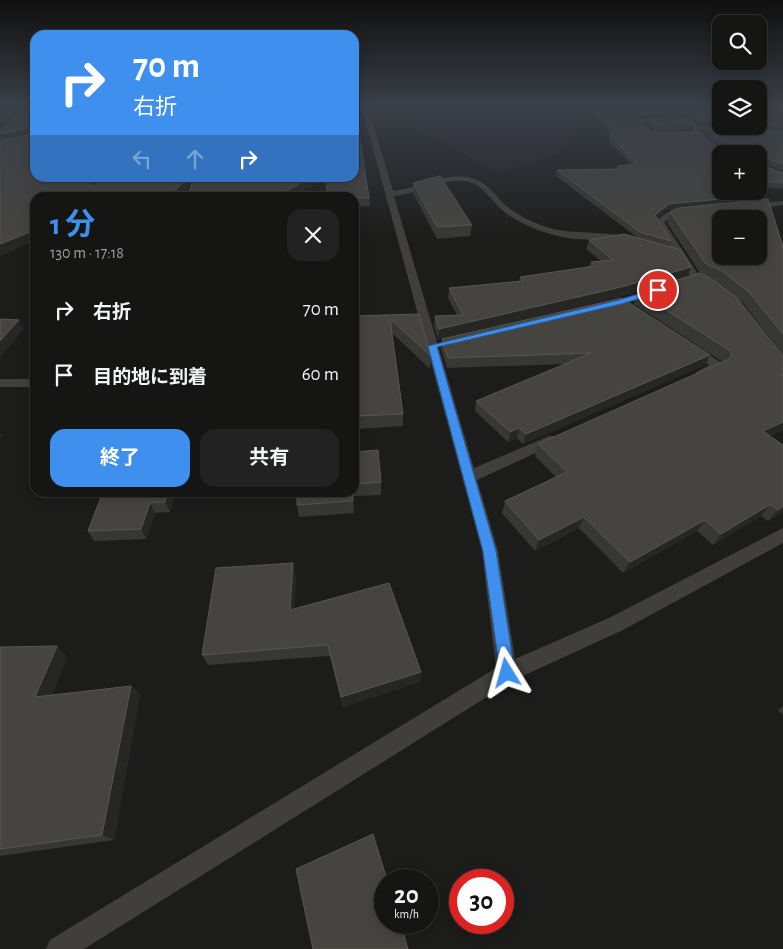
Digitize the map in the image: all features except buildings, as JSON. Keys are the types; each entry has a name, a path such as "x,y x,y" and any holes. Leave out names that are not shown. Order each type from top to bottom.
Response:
{"street":[{"path":"373,148 389,194 418,314 437,345 469,477 490,551 507,673"},
{"path":"389,194 411,191 449,180 474,181 488,188 497,201 512,215 535,224 566,235 616,237 641,243"},
{"path":"88,182 96,191"},
{"path":"740,209 783,203"},
{"path":"700,211 671,214 659,221 682,256 691,280 718,291"},
{"path":"665,251 682,256"},
{"path":"593,308 621,302 668,287"},
{"path":"621,302 637,312"},
{"path":"678,339 718,366 692,378"},
{"path":"0,383 30,383"},
{"path":"469,477 567,433"},
{"path":"59,949 507,673 616,624 783,535"}],"shaded area":[{"path":"454,148 561,148 559,153 498,174"}],"route":[{"path":"507,673 490,551 432,346 621,302 658,290"}]}
